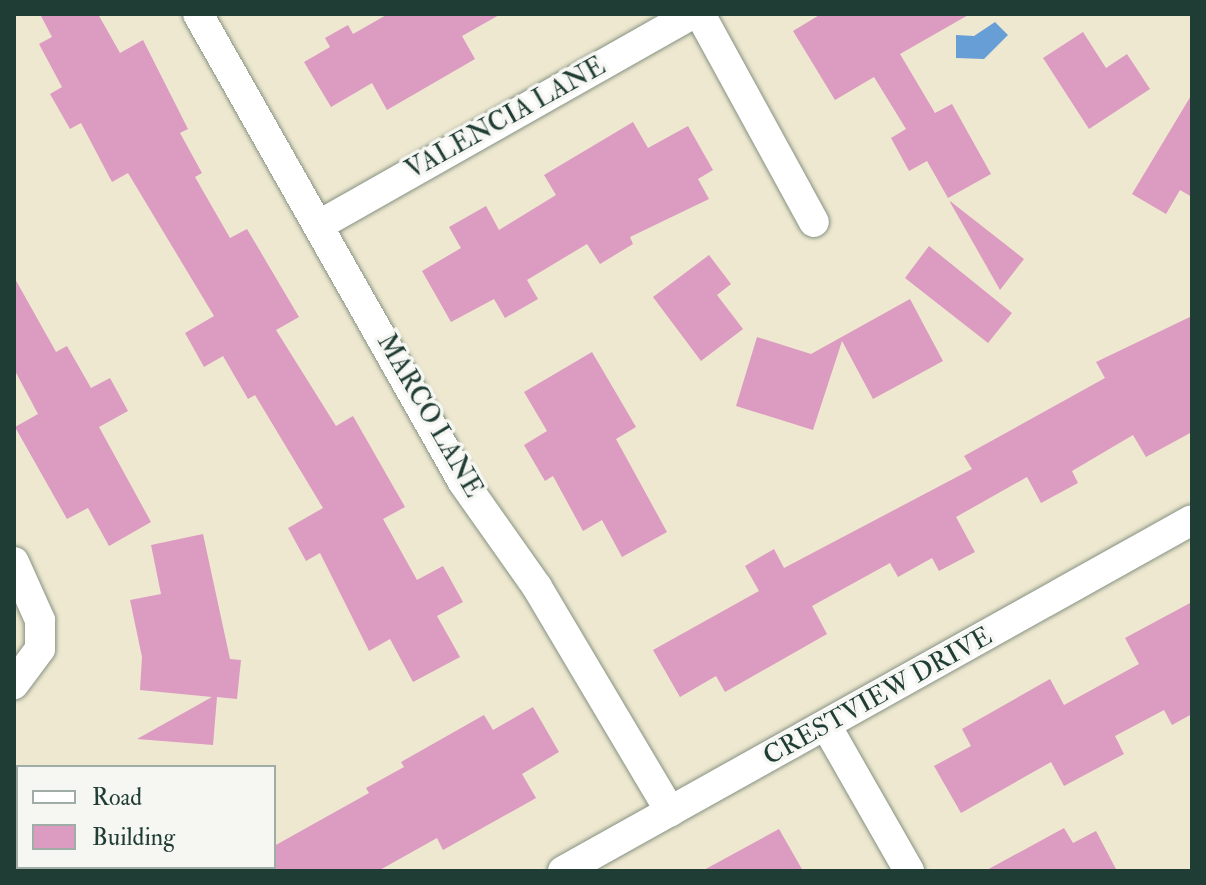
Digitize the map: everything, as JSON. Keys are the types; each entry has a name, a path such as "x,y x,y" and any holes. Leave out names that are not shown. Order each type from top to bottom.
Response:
{"street":[{"name":"MARCO LANE","path":"198,14 321,224 463,482 537,587 670,811"},
{"name":"VALENCIA LANE","path":"321,224 692,14"},
{"path":"700,14 814,222"},
{"name":"CRESTVIEW DRIVE","path":"563,871 827,727 1192,520"},
{"path":"14,562 40,620 40,649 14,684"},
{"path":"827,727 909,871"}],"water":[{"path":"995,22 1008,35 984,59 956,58 956,35 974,36"}],"building":[{"path":"40,14 98,14 120,53 143,40 188,129 180,133 202,173 195,177 230,238 247,229 299,317 276,330 336,426 353,416 405,507 383,519 417,580 443,566 463,602 437,616 460,657 413,682 390,639 369,651 320,553 306,561 288,528 323,508 255,395 248,399 223,356 204,367 185,333 214,316 128,173 112,182 81,123 70,129 50,94 62,87 39,44 52,37"},
{"path":"388,14 501,14 462,36 475,59 387,110 372,83 331,107 304,62 330,47 325,38 348,25 353,34"},
{"path":"821,14 970,14 900,54 935,113 952,104 991,174 948,198 927,161 909,171 891,138 906,129 874,77 835,100 793,31"},
{"path":"1083,32 1106,68 1127,54 1150,89 1089,129 1043,58"},
{"path":"1192,94 1192,197 1180,190 1166,214 1132,194"},
{"path":"633,122 648,148 688,126 713,170 698,179 709,199 630,237 633,244 600,264 587,244 527,280 538,299 505,318 494,299 451,322 422,271 461,248 449,227 486,206 499,230 556,195 544,175"},
{"path":"950,202 1024,259 1000,290"},
{"path":"929,246 1012,313 988,343 905,278"},
{"path":"709,255 731,284 717,295 743,329 701,361 653,297"},
{"path":"14,277 56,352 67,346 91,388 110,378 128,411 99,427 151,522 109,546 88,508 67,519 15,427 38,414 14,369"},
{"path":"910,299 943,361 873,399 842,341 813,430 736,406 757,337 811,354"},
{"path":"1192,316 1192,432 1146,457 1133,435 1072,471 1078,483 1041,503 1027,477 956,517 975,552 939,571 932,558 898,577 890,563 812,606 827,634 725,692 716,676 680,697 653,650 759,591 745,566 774,549 784,568 972,469 964,456 1105,378 1096,362"},
{"path":"592,352 636,427 616,439 667,532 622,557 602,520 583,531 553,476 545,481 524,445 547,431 524,392"},
{"path":"203,534 230,659 241,660 237,699 217,697 213,745 137,739 212,697 140,690 142,657 130,600 161,594 151,545"},
{"path":"1192,602 1192,714 1172,725 1164,710 1115,736 1124,754 1064,786 1051,762 961,813 934,766 971,746 962,729 1050,679 1064,705 1139,664 1125,638"},
{"path":"533,707 559,752 522,774 536,798 443,850 437,838 378,871 274,871 276,845 369,793 366,788 404,767 401,762 484,715 493,730"},
{"path":"1064,828 1073,843 1096,831 1117,871 985,871"},
{"path":"779,829 803,871 702,871"}]}
